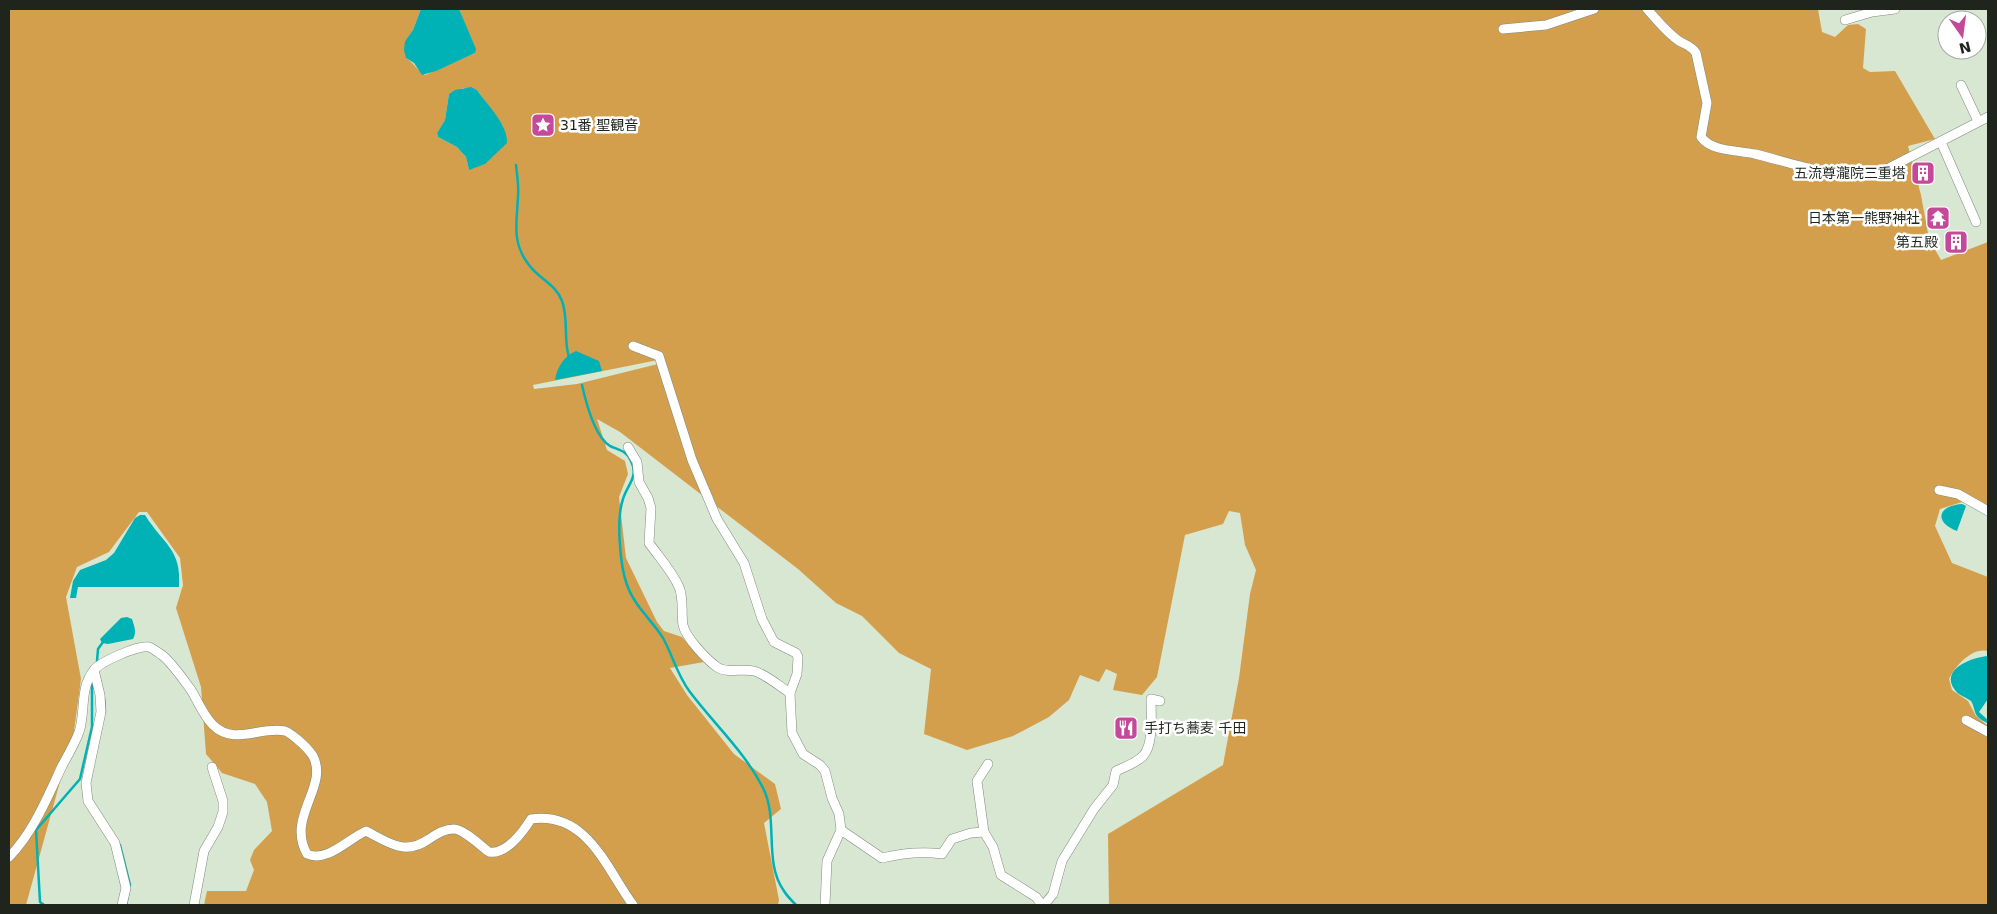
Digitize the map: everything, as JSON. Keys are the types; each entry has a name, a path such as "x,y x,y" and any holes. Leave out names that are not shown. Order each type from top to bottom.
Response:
{"street":[{"path":"1503,29 1546,25 1594,9"},
{"path":"1647,9 1670,34 1693,48 1696,53 1707,103 1701,137 1705,143 1720,148 1754,154 1812,170 1872,174 1885,170 1988,117"},
{"path":"1845,20 1872,12 1895,9"},
{"path":"1961,85 1978,121"},
{"path":"1941,142 1976,222"},
{"path":"633,346 659,356 692,460 714,513 744,564 762,619 774,642 796,653 798,657 797,674 790,693 790,724 794,741 803,754 820,765 825,771 832,798 838,809 841,830 827,861 825,905"},
{"path":"628,447 637,462 639,482 651,508 648,543 674,576 681,590 683,626 688,635 711,662 719,668 753,671 763,675 790,693"},
{"path":"1939,490 1958,494 1988,511"},
{"path":"9,857 17,849 36,818 80,731 84,686 94,670 105,661 139,648 149,647 162,655 190,689 206,716 221,732 245,735 270,731 286,731 302,743 313,757 316,772 315,782 301,824 300,837 306,854 314,857 329,853 366,831 393,846 406,848 420,846 441,831 455,828 489,852 494,853 507,848 531,819 545,817 559,820 583,834 606,861 633,905"},
{"path":"94,670 102,712 86,783 88,801 115,843 126,888 122,905"},
{"path":"988,764 978,781 984,832 993,847 1001,875 1036,897 1043,905 1053,894 1062,861 1094,809 1113,785 1116,771 1145,755 1151,731 1151,698 1160,701"},
{"path":"1966,720 1988,732"},
{"path":"194,905 204,851 218,827 223,812 223,801 212,767"},
{"path":"841,830 882,858 907,852 925,851 942,854 952,839 971,832 984,832"}],"shaded area":[{"path":"9,9 421,9 413,30 405,41 406,58 425,75 475,53 459,9 1818,9 1822,32 1835,37 1848,25 1858,24 1866,29 1863,68 1870,72 1895,71 1935,139 1908,146 1921,195 1929,239 1941,260 1988,242 1988,510 1962,502 1940,509 1935,526 1952,563 1988,577 1988,651 1976,652 1970,655 1960,663 1949,679 1952,690 1968,701 1976,716 1988,726 1988,905 1109,905 1108,834 1223,765 1239,678 1250,594 1256,570 1245,545 1240,513 1229,511 1223,524 1185,535 1157,677 1142,695 1113,690 1117,674 1106,669 1099,682 1080,675 1069,700 1049,717 1013,736 967,750 924,734 931,669 899,653 862,616 836,603 798,569 620,432 597,419 607,450 625,461 628,474 619,497 626,558 657,622 664,631 682,637 704,662 670,668 687,695 734,754 775,784 781,809 764,823 779,900 778,905 204,905 207,891 246,891 254,870 250,860 254,850 272,831 267,802 255,784 222,773 206,754 201,687 176,608 183,585 180,558 147,512 139,512 109,552 77,567 66,597 81,679 74,731 26,905 9,905","holes":["463,88 477,90 503,126 469,170 466,157 457,147 438,137 437,133 445,120 449,94","658,360 658,364 577,384 534,389 533,385"]}],"water":[{"path":"421,9 459,9 476,49 475,53 436,71 422,75 414,63 406,58 404,50 405,41 413,30"},
{"path":"471,87 477,90 501,122 507,143 485,164 469,170 466,157 457,147 438,137 437,133 445,120 449,94 455,90"},
{"path":"576,351 599,361 602,371 555,380 557,371 562,363"},
{"path":"1962,504 1966,506 1957,531 1945,524 1942,515 1943,511 1947,508"},
{"path":"145,515 174,555 179,574 179,587 78,587 76,598 70,598 73,581 80,570 106,560 114,553 135,518"},
{"path":"127,617 132,619 135,634 133,639 108,644 102,643 100,639 121,618"},
{"path":"1988,656 1988,699 1979,712 1988,720 1987,723 1977,716 1971,701 1958,694 1951,683 1951,676 1954,670 1967,662"}],"waterway":[{"path":"516,165 518,188 517,240 523,257 556,290 562,301 569,357"},
{"path":"582,385 599,435 610,446 627,455 633,467 632,481 625,494 621,508 619,530 622,566 630,593 663,638 686,686 738,750 763,788 768,800 770,813 774,867 784,891 796,905"},
{"path":"97,661 98,649 103,642"},
{"path":"44,905 40,902 36,830 80,779 92,727 92,684"},
{"path":"104,698 105,712"},
{"path":"120,845 130,885 126,905"}],"place":[{"name":"31番 聖観音","path":"543,125"},
{"name":"五流尊瀧院三重塔","path":"1923,173"},
{"name":"日本第一熊野神社","path":"1938,218"},
{"name":"第五殿","path":"1956,242"},
{"name":"手打ち蕎麦 千田","path":"1126,728"}]}
